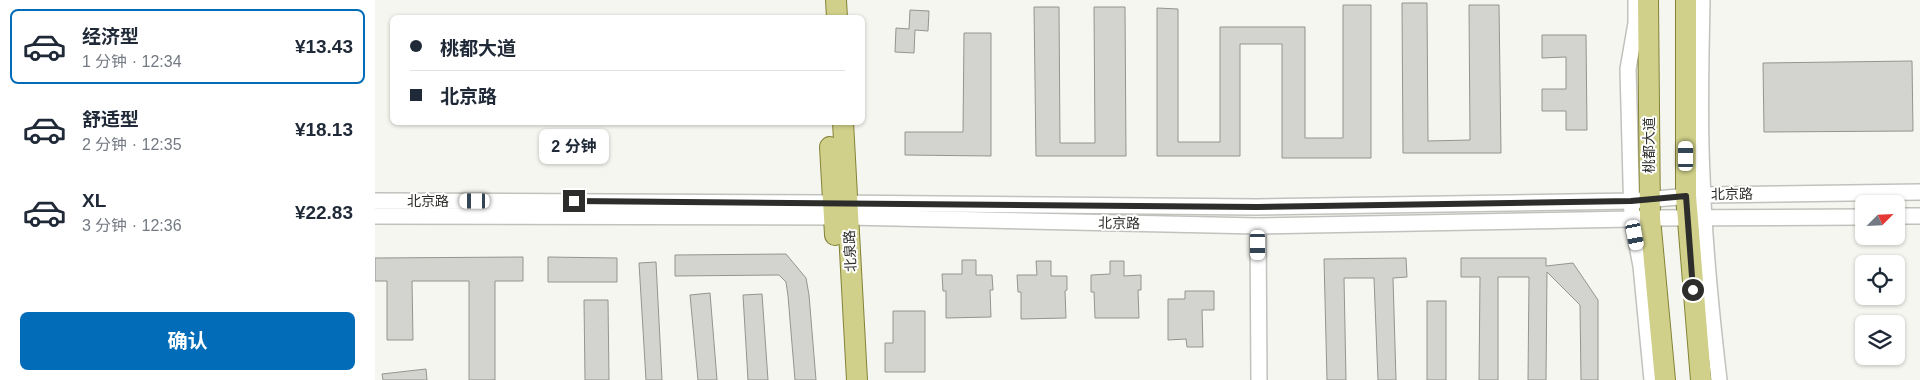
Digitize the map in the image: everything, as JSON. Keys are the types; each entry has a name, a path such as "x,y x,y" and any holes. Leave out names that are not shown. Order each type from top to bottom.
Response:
{"main road":[{"path":"822,0 823,15"},
{"path":"836,0 837,15"},
{"name":"桃都大道","path":"1648,0 1640,209 1665,380"},
{"path":"1686,0 1701,380"},
{"name":"北泉路","path":"829,125 841,210 857,380"},
{"name":"北泉路","path":"843,125 841,210 843,380"}],"street":[{"path":"1636,0 1636,23 1628,69 1640,209 1641,266 1652,380"},
{"path":"1694,195 1701,83 1702,0"},
{"name":"北京路","path":"375,200 841,210 1258,226 1640,209 1694,195 1920,192"},
{"name":"北京路","path":"375,216 1257,207 1640,209 1695,219 1855,217"},
{"path":"1905,216 1920,216"},
{"path":"1695,219 1708,281 1719,380"},
{"path":"1258,226 1259,380"}],"building":[{"path":"1402,3 1427,3 1428,141 1470,140 1469,5 1499,5 1501,153 1403,153"},
{"path":"1343,5 1371,5 1371,158 1282,158 1282,44 1240,44 1240,156 1157,156 1157,8 1178,9 1178,142 1220,142 1220,27 1305,27 1305,138 1343,138"},
{"path":"1034,7 1059,7 1060,143 1095,143 1094,7 1125,7 1126,156 1036,156"},
{"path":"910,10 929,11 928,31 915,30 914,53 895,52 896,28 909,29"},
{"path":"964,33 991,33 991,156 905,155 905,132 963,132"},
{"path":"1542,35 1586,35 1587,130 1566,130 1566,111 1542,111 1542,89 1566,89 1566,57 1542,58"},
{"path":"1912,61 1913,131 1764,132 1763,63"},
{"path":"786,254 806,278 816,380 795,380 786,282 779,275 675,276 675,255"},
{"path":"523,257 523,281 495,281 495,380 469,380 469,281 412,281 413,340 387,340 387,281 375,281 375,258"},
{"path":"548,257 617,258 617,282 548,282"},
{"path":"1406,258 1407,277 1393,278 1396,380 1378,380 1374,278 1344,278 1346,380 1327,380 1324,259"},
{"path":"1461,258 1546,258 1546,266 1573,263 1598,300 1598,380 1581,380 1580,305 1547,272 1546,380 1528,380 1529,277 1498,277 1498,380 1479,380 1480,277 1461,277"},
{"path":"962,260 976,260 976,275 992,275 993,290 990,290 991,317 946,318 946,291 943,291 942,274 962,274"},
{"path":"1036,261 1051,261 1051,276 1067,276 1067,290 1065,291 1066,318 1021,319 1021,292 1018,292 1017,275 1037,275"},
{"path":"1110,261 1124,261 1124,276 1141,275 1141,290 1138,290 1139,318 1095,318 1094,292 1091,292 1091,275 1110,274"},
{"path":"656,262 662,380 646,380 639,263"},
{"path":"1185,291 1214,291 1214,310 1202,310 1203,347 1187,347 1186,339 1168,340 1168,299 1185,299"},
{"path":"710,293 717,380 698,380 690,295"},
{"path":"762,294 768,380 748,380 743,295"},
{"path":"584,300 608,300 609,380 585,380"},
{"path":"1427,301 1446,301 1446,380 1427,380"},
{"path":"893,311 925,311 925,372 885,372 885,343 893,343"},
{"path":"426,369 427,380 383,380 382,374"}],"route":[{"path":"574,201 1257,207 1631,201 1686,196 1693,290"}]}
